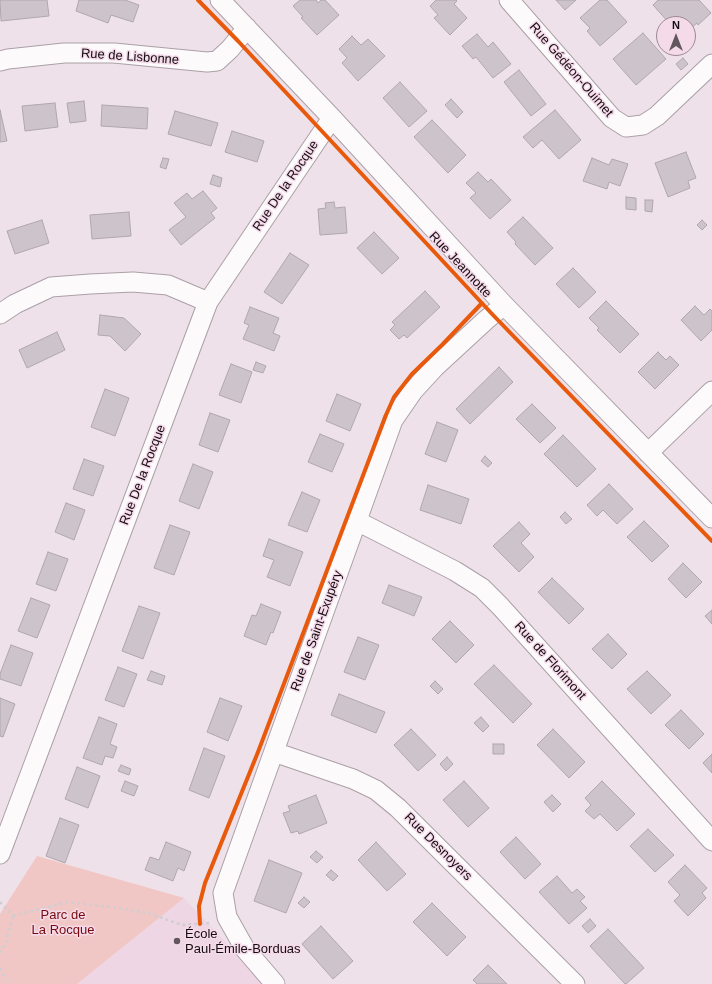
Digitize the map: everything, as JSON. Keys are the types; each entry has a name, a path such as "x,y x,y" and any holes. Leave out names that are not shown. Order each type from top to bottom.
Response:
{"street":[{"name":"Rue Jeannotte","path":"220,0 332,118 504,305 712,518"},
{"name":"Rue Gédéon-Ouimet","path":"509,0 612,118 626,127 643,125 657,116 712,64"},
{"name":"Rue de Lisbonne","path":"0,61 64,53 114,53 207,62 217,61 230,49 247,28"},
{"name":"Rue De la Rocque","path":"0,854 208,302 332,118"},
{"path":"0,314 15,304 51,287 90,284 133,282 168,286 208,302"},
{"name":"Rue de Saint-Exupéry","path":"275,984 245,949 227,917 223,893 393,420 413,391 435,367 504,305"},
{"path":"648,453 712,391"},
{"name":"Rue de Florimont","path":"357,521 455,571 482,588 500,606 712,841"},
{"name":"Rue Desnoyers","path":"274,752 353,779 376,790 398,808 575,984"}],"path":[{"path":"0,902 13,916"},
{"path":"13,916 67,902 148,913 182,925 212,923 227,917"},
{"path":"0,953 6,942 13,916"},
{"path":"200,918 200,924"},
{"path":"0,968 6,980"}],"shaded area":[{"name":"École Paul-Émile-Borduas","path":"184,898 265,984 77,984"}],"green space":[{"name":"Parc de La Rocque","path":"37,856 184,898 77,984 0,984 0,914"}],"building":[{"path":"0,0 47,0 49,16 1,21"},
{"path":"79,0 125,0 139,5 133,22 111,15 108,23 76,11"},
{"path":"300,0 316,0 318,3 321,0 325,0 339,15 317,35 301,18 303,17 293,6"},
{"path":"436,0 456,0 457,1 454,4 467,18 450,35 434,18 438,15 430,6"},
{"path":"556,0 576,0 565,10"},
{"path":"600,0 607,0 627,22 600,46 587,31 590,28 580,18"},
{"path":"658,0 699,0 711,13 698,25 697,23 696,24 696,16 663,16 653,5"},
{"path":"643,33 656,48 656,56 663,56 666,59 636,85 613,59"},
{"path":"477,34 488,47 493,42 511,64 493,78 476,57 473,59 462,46"},
{"path":"352,36 361,45 368,39 385,56 358,81 342,63 347,58 339,49"},
{"path":"683,58 688,64 681,70 676,64"},
{"path":"519,70 546,104 531,116 504,82"},
{"path":"400,82 427,111 409,127 383,98"},
{"path":"451,99 463,112 457,118 445,105"},
{"path":"84,101 86,121 70,123 67,103"},
{"path":"55,103 58,127 25,131 22,106"},
{"path":"102,105 148,108 147,129 101,126"},
{"path":"0,110 7,141 0,142"},
{"path":"555,110 581,140 559,159 542,140 533,148 523,137"},
{"path":"175,111 218,123 211,146 168,134"},
{"path":"432,120 466,155 448,173 414,137"},
{"path":"232,131 264,141 257,162 225,152"},
{"path":"686,152 696,178 688,181 690,188 668,197 655,163"},
{"path":"163,158 169,159 166,169 160,167"},
{"path":"592,158 609,165 612,159 628,164 620,186 609,182 607,189 583,181"},
{"path":"478,172 488,182 491,179 511,200 490,219 470,198 476,193 466,183"},
{"path":"213,175 222,178 220,187 210,184"},
{"path":"203,191 217,208 211,213 215,218 181,245 169,230 186,217 174,203 187,193 192,199"},
{"path":"626,197 636,198 636,210 626,209"},
{"path":"645,200 653,200 652,212 645,211"},
{"path":"334,202 335,208 345,207 347,233 320,235 318,209 326,208 325,203"},
{"path":"129,212 131,236 92,239 90,215"},
{"path":"523,217 553,248 535,265 515,244 516,242 507,232"},
{"path":"42,220 49,243 15,254 7,231"},
{"path":"702,220 707,225 702,230 697,225"},
{"path":"374,232 399,258 382,274 357,248"},
{"path":"290,253 309,265 282,304 264,292"},
{"path":"573,268 596,292 579,308 556,284"},
{"path":"425,291 440,307 407,338 404,335 399,339 390,330 395,325 392,322"},
{"path":"606,301 639,334 620,353 597,330 599,328 589,318"},
{"path":"695,306 704,315 710,309 712,311 712,330 701,341 681,320"},
{"path":"250,307 279,318 273,333 280,336 274,351 243,339 249,325 244,323"},
{"path":"100,315 124,318 141,334 125,351 110,336 98,335"},
{"path":"57,332 65,350 27,368 19,350"},
{"path":"658,352 666,360 670,356 679,365 655,389 638,372"},
{"path":"256,362 266,366 263,373 253,370"},
{"path":"231,364 252,372 241,403 219,395"},
{"path":"499,367 513,382 470,424 456,409"},
{"path":"105,389 129,398 115,436 91,427"},
{"path":"337,394 361,404 350,431 326,421"},
{"path":"532,404 556,428 540,443 516,419"},
{"path":"210,413 230,420 218,452 199,445"},
{"path":"437,422 458,430 446,462 425,454"},
{"path":"320,434 344,444 332,472 308,462"},
{"path":"563,435 596,469 577,487 544,454"},
{"path":"485,456 492,463 488,467 481,461"},
{"path":"84,459 104,466 93,496 73,489"},
{"path":"193,464 213,472 199,509 179,501"},
{"path":"609,484 633,509 617,524 603,510 597,516 587,505"},
{"path":"428,485 469,499 461,524 420,510"},
{"path":"302,492 320,500 307,532 288,525"},
{"path":"66,503 85,510 74,540 55,532"},
{"path":"565,512 572,519 566,524 560,517"},
{"path":"644,521 669,546 652,562 627,537"},
{"path":"519,522 530,534 521,543 534,557 519,572 493,546"},
{"path":"170,525 190,532 174,575 154,568"},
{"path":"269,539 303,552 290,586 267,577 274,560 263,556"},
{"path":"48,552 68,559 56,591 36,584"},
{"path":"683,563 702,582 686,598 668,579"},
{"path":"552,578 584,609 569,624 538,592"},
{"path":"389,585 422,597 414,616 382,603"},
{"path":"31,598 50,605 37,638 18,631"},
{"path":"261,604 281,612 273,633 271,632 266,645 244,636 252,615 256,616"},
{"path":"139,606 160,613 143,659 122,651"},
{"path":"712,610 712,624 705,616"},
{"path":"450,621 474,645 456,663 432,639"},
{"path":"608,634 627,654 612,669 592,649"},
{"path":"358,637 379,645 365,680 344,672"},
{"path":"11,645 33,653 21,686 0,679 0,674"},
{"path":"494,665 532,704 513,723 474,684"},
{"path":"118,667 137,674 124,707 105,700"},
{"path":"151,671 165,676 162,685 147,680"},
{"path":"647,671 671,695 651,714 627,689"},
{"path":"435,681 443,689 438,694 430,686"},
{"path":"339,694 385,712 376,733 331,715"},
{"path":"0,698 15,704 3,737 0,736"},
{"path":"220,698 242,706 228,741 207,732"},
{"path":"681,710 704,734 689,749 665,725"},
{"path":"99,717 117,724 110,744 117,747 113,758 105,756 102,765 83,758"},
{"path":"481,717 489,726 483,732 474,723"},
{"path":"411,729 436,755 418,771 394,745"},
{"path":"553,729 585,762 569,778 537,745"},
{"path":"493,744 504,744 504,754 493,754"},
{"path":"204,748 225,756 209,798 189,790"},
{"path":"712,754 712,773 703,763"},
{"path":"447,757 453,764 446,771 440,764"},
{"path":"121,765 131,769 129,775 118,771"},
{"path":"77,767 100,776 88,808 65,799"},
{"path":"125,781 138,786 134,796 121,791"},
{"path":"464,781 489,808 468,827 443,800"},
{"path":"602,781 635,814 617,831 600,814 594,819 585,811 591,805 585,798"},
{"path":"316,795 327,823 299,834 298,831 291,833 283,813 290,811 288,806"},
{"path":"552,795 561,804 553,812 544,802"},
{"path":"60,818 79,825 65,863 46,856"},
{"path":"648,829 674,855 655,872 630,846"},
{"path":"516,837 541,864 525,879 500,852"},
{"path":"166,842 191,852 184,871 178,868 173,881 145,870 150,857 159,860"},
{"path":"376,842 406,874 387,891 358,860"},
{"path":"316,851 323,857 317,863 310,857"},
{"path":"269,860 302,873 286,913 254,901"},
{"path":"685,865 707,888 702,893 706,898 688,916 674,901 680,895 668,882"},
{"path":"331,870 338,876 333,881 326,875"},
{"path":"557,876 572,893 577,889 585,897 580,901 587,908 569,924 539,892"},
{"path":"304,897 310,902 304,908 298,903"},
{"path":"432,903 466,937 447,956 413,922"},
{"path":"590,919 596,926 588,933 582,926"},
{"path":"321,926 353,961 333,979 302,944"},
{"path":"608,929 644,968 626,984 590,946"},
{"path":"488,965 507,984 477,984 473,980"}],"cycle path":[{"path":"198,0 493,315 712,541"},
{"path":"200,924 199,906 205,883 258,752 394,397 412,374 482,303"}],"place":[{"name":"École Paul-Émile-Borduas","path":"177,941"}]}
